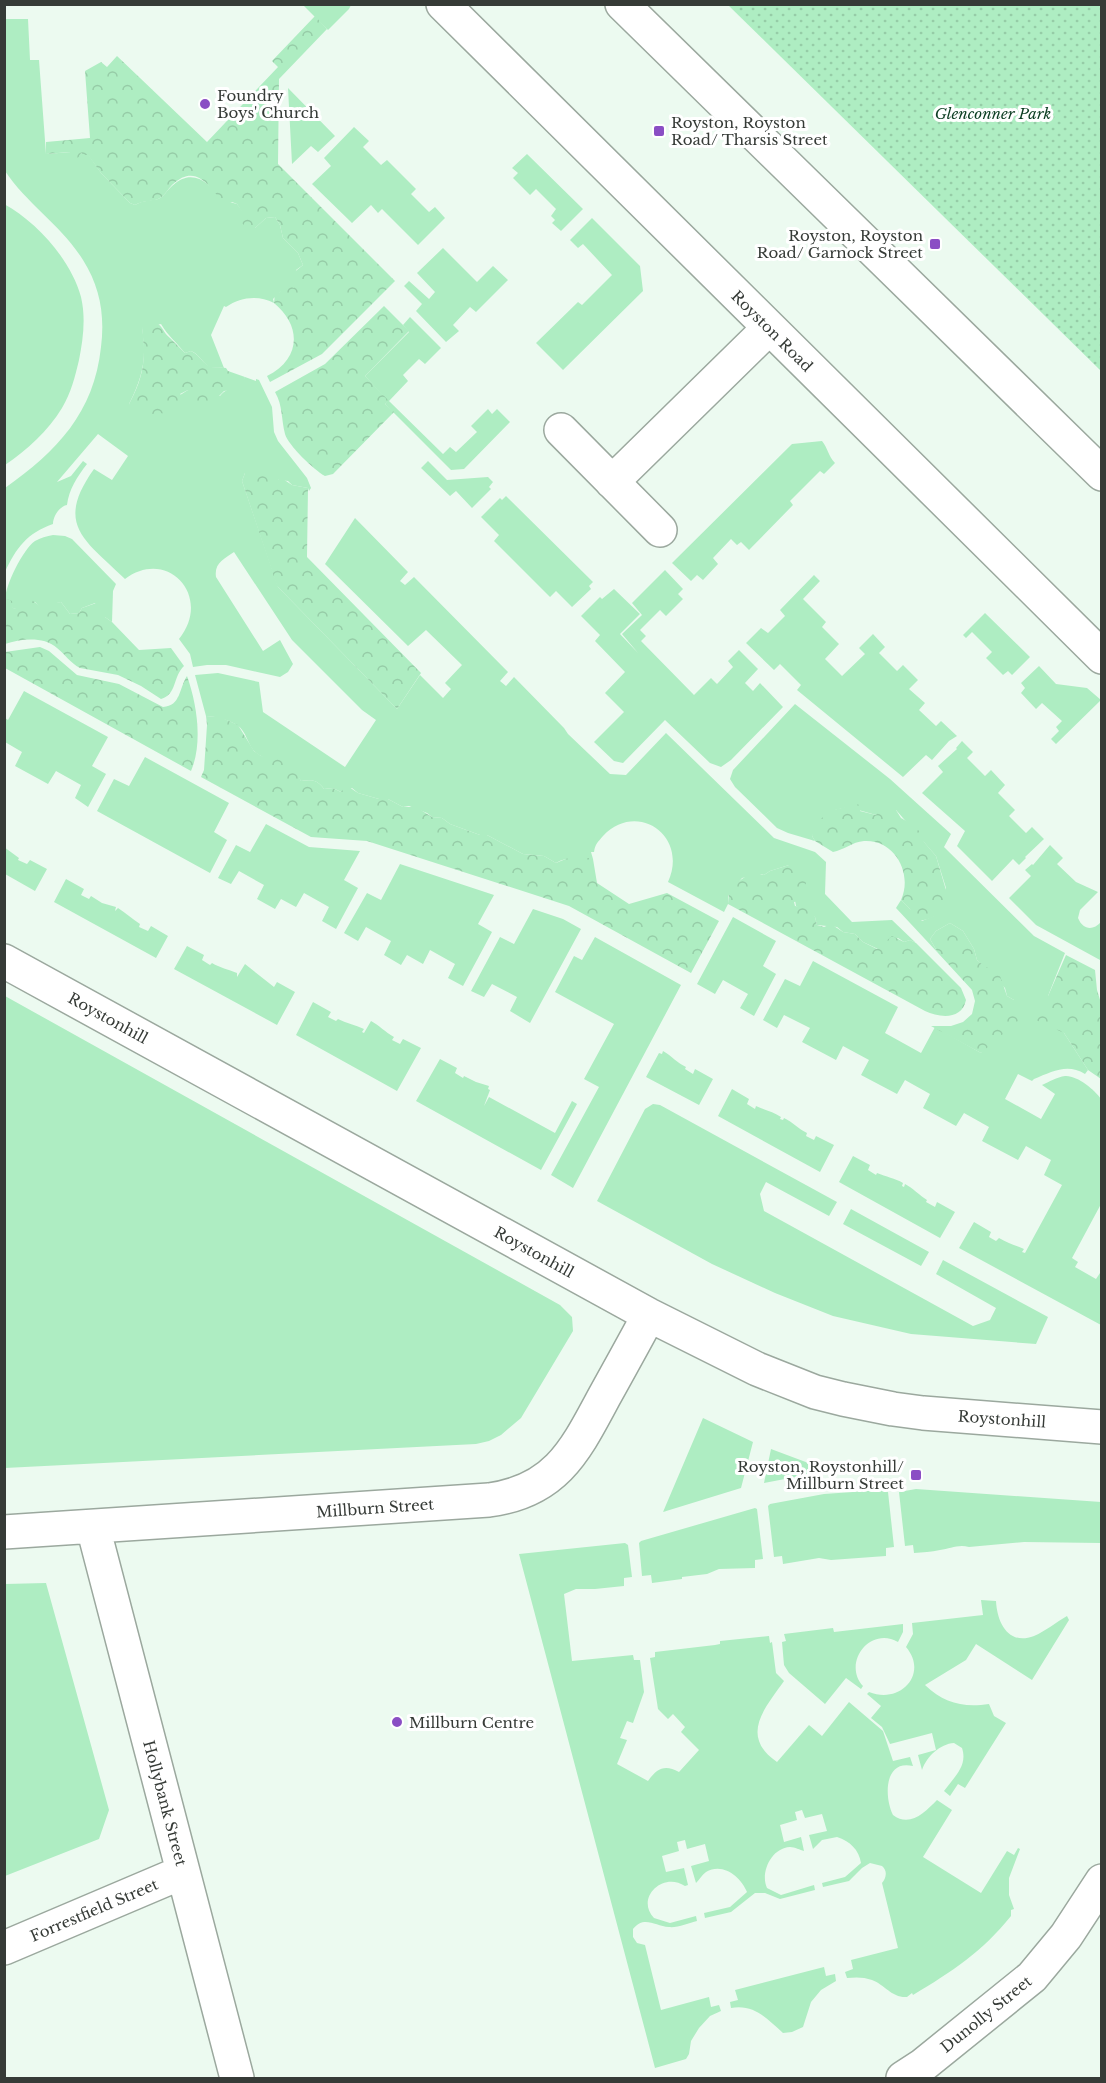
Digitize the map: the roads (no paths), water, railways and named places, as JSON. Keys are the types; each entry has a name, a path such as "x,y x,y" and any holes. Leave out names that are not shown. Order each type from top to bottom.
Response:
{"street":[{"name":"Royston Road","path":"443,4 1101,657"},
{"path":"622,4 1101,474"},
{"path":"612,482 769,328"},
{"path":"561,430 660,530"},
{"name":"Roystonhill","path":"4,961 694,1340 757,1369 815,1392 912,1412 1101,1427"},
{"name":"Millburn Street","path":"4,1532 489,1500 524,1492 554,1472 578,1446 649,1315"},
{"name":"Hollybank Street","path":"93,1527 237,2079"},
{"name":"Forrestfield Street","path":"4,1948 183,1872"},
{"name":"Dunolly Street","path":"917,2074 1032,1977 1066,1936 1101,1881"}],"place":[{"name":"Foundry Boys' Church","path":"205,104"},
{"name":"Royston, Royston Road/ Tharsis Street","path":"659,131"},
{"name":"Royston, Royston Road/ Garnock Street","path":"935,244"},
{"name":"Royston, Roystonhill/ Millburn Street","path":"916,1475"},
{"name":"Millburn Centre","path":"397,1722"}],"park label":[{"name":"Glenconner Park","path":"993,113"}]}
